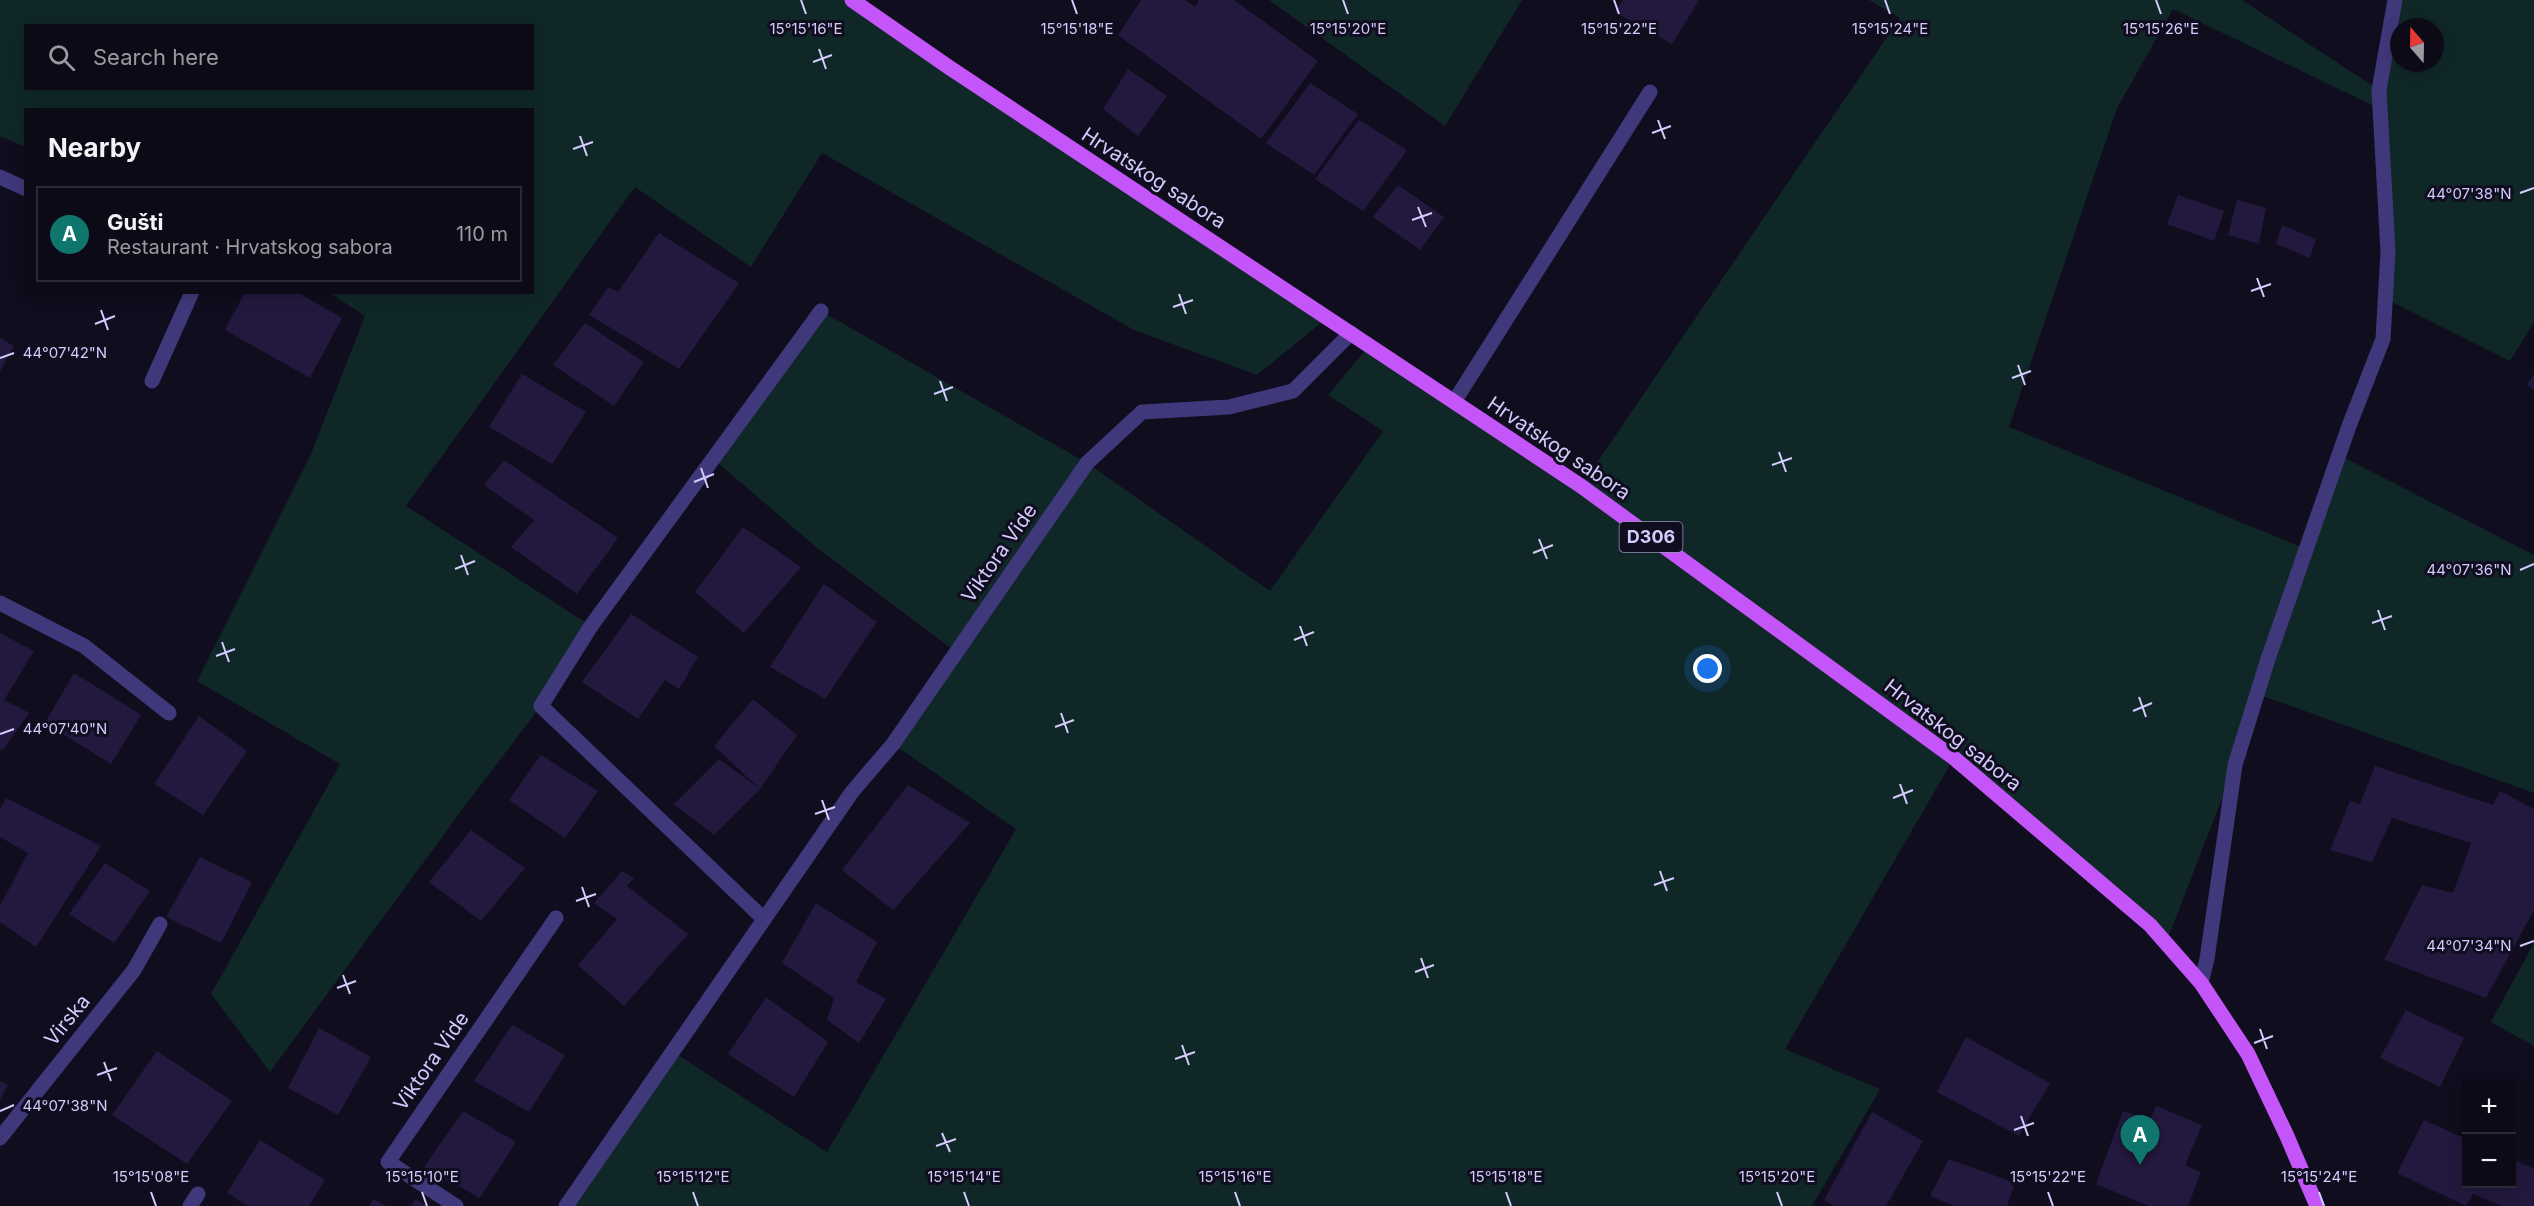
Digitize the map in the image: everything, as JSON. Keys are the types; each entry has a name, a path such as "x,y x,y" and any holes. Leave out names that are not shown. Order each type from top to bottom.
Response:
{"main road":[{"name":"Hrvatskog sabora","path":"852,0 950,68 1581,486 1954,758 2150,925 2201,983 2248,1054 2317,1206"}],"street":[{"path":"2201,983 2207,959 2235,765 2268,659 2346,435 2384,339 2388,252 2379,90 2395,0"},
{"path":"1454,402 1650,92"},
{"path":"0,177 24,188"},
{"path":"152,381 191,294"},
{"path":"764,919 542,706 591,626 821,312"},
{"name":"Viktora Vide","path":"566,1206 852,792 893,744 1087,463 1142,412 1229,407 1293,391 1351,333"},
{"path":"0,603 84,646 169,713"},
{"name":"Viktora Vide","path":"456,1206 388,1162 556,918"},
{"name":"Virska","path":"0,1138 134,970 160,924"}],"green space":[{"path":"0,0 852,0 1327,318 1257,375 1134,330 822,153 751,267 635,187 406,506 591,626 541,706 270,1072 211,994 340,764 197,681 311,454 365,316 332,294 534,294 534,108 24,108 24,147 0,136"},
{"path":"1269,0 1522,0 1445,126"},
{"path":"1869,0 2242,0 2379,90 2390,28 2390,72 2444,72 2444,18 2392,18 2395,0 2534,0 2534,322 2510,361 2386,299 2380,109 2173,9 2117,108 2009,427 2306,549 2339,455 2534,555 2534,793 2257,694 2235,765 2166,943 1954,758 1785,1049 1880,1089 1812,1206 566,1206 672,1051 827,1152 1016,829 893,744 956,652 817,548 712,458 821,311 1087,463 1270,591 1383,431 1328,395 1369,346 1581,486 1900,18"},
{"path":"2534,943 2534,1046 2491,1022"}],"building":[{"path":"1141,0 1185,0 1195,7 1199,0 1234,0 1318,61 1261,139 1118,35"},
{"path":"1623,0 1699,0 1672,44 1615,12"},
{"path":"1128,69 1167,96 1138,136 1103,109"},
{"path":"1310,83 1358,114 1314,175 1266,143"},
{"path":"1359,120 1407,150 1363,211 1315,179"},
{"path":"1398,185 1444,217 1420,250 1373,217"},
{"path":"2178,195 2224,211 2214,241 2167,224"},
{"path":"2237,200 2266,208 2259,244 2228,235"},
{"path":"2282,225 2316,239 2310,258 2276,244"},
{"path":"659,233 739,283 679,369 589,315 608,287 618,292"},
{"path":"244,294 300,294 342,318 310,378 225,330"},
{"path":"585,323 644,362 614,406 553,365"},
{"path":"0,338 14,346 0,371"},
{"path":"522,374 586,412 552,464 489,427"},
{"path":"2534,374 2534,390 2527,385"},
{"path":"504,460 618,538 577,594 511,547 534,520 484,485"},
{"path":"743,527 801,567 744,633 695,592"},
{"path":"824,584 877,622 825,699 770,667"},
{"path":"631,614 698,657 679,689 665,680 638,719 582,682"},
{"path":"0,633 34,651 4,700 29,713 3,750 0,749"},
{"path":"74,673 141,715 111,764 45,723"},
{"path":"753,699 797,735 760,789 714,746"},
{"path":"199,716 247,751 203,815 154,784"},
{"path":"541,755 598,791 565,838 509,800"},
{"path":"719,759 760,789 714,835 674,804"},
{"path":"2375,766 2493,805 2500,791 2534,809 2534,910 2486,998 2384,960 2422,885 2453,893 2471,843 2392,818 2372,862 2330,850 2350,801 2360,804"},
{"path":"908,785 970,823 893,910 842,870"},
{"path":"6,798 101,846 36,947 0,922 0,906 28,853 0,837 0,809"},
{"path":"471,830 525,868 481,921 429,882"},
{"path":"200,857 252,882 221,943 166,917"},
{"path":"105,863 150,891 114,943 69,914"},
{"path":"622,871 634,878 627,886 688,934 624,1006 578,965 617,919 594,903"},
{"path":"816,903 877,942 856,982 886,999 859,1043 827,1020 834,998 782,963"},
{"path":"766,997 828,1042 794,1097 728,1054"},
{"path":"2406,1010 2464,1038 2440,1087 2380,1058"},
{"path":"512,1025 565,1055 529,1112 474,1081"},
{"path":"319,1028 371,1057 338,1115 288,1088"},
{"path":"1966,1037 2050,1083 2019,1136 1937,1092"},
{"path":"157,1051 232,1101 187,1164 112,1115"},
{"path":"0,1081 8,1085 0,1100"},
{"path":"2156,1106 2202,1125 2185,1165 2201,1172 2188,1206 2149,1206 2096,1184 2123,1111 2150,1120"},
{"path":"463,1111 516,1142 480,1198 424,1167"},
{"path":"1872,1112 1923,1141 1886,1206 1834,1206 1824,1200"},
{"path":"2424,1120 2462,1137 2462,1188 2516,1188 2516,1161 2534,1169 2534,1206 2503,1206 2473,1194 2466,1206 2397,1173"},
{"path":"260,1140 325,1180 309,1206 248,1206 227,1193"},
{"path":"1949,1159 2015,1183 2007,1206 1954,1206 1930,1196"},
{"path":"373,1199 386,1206 369,1206"},
{"path":"415,1199 428,1206 411,1206"}],"place":[{"name":"Gušti","path":"2140,1165"}]}
